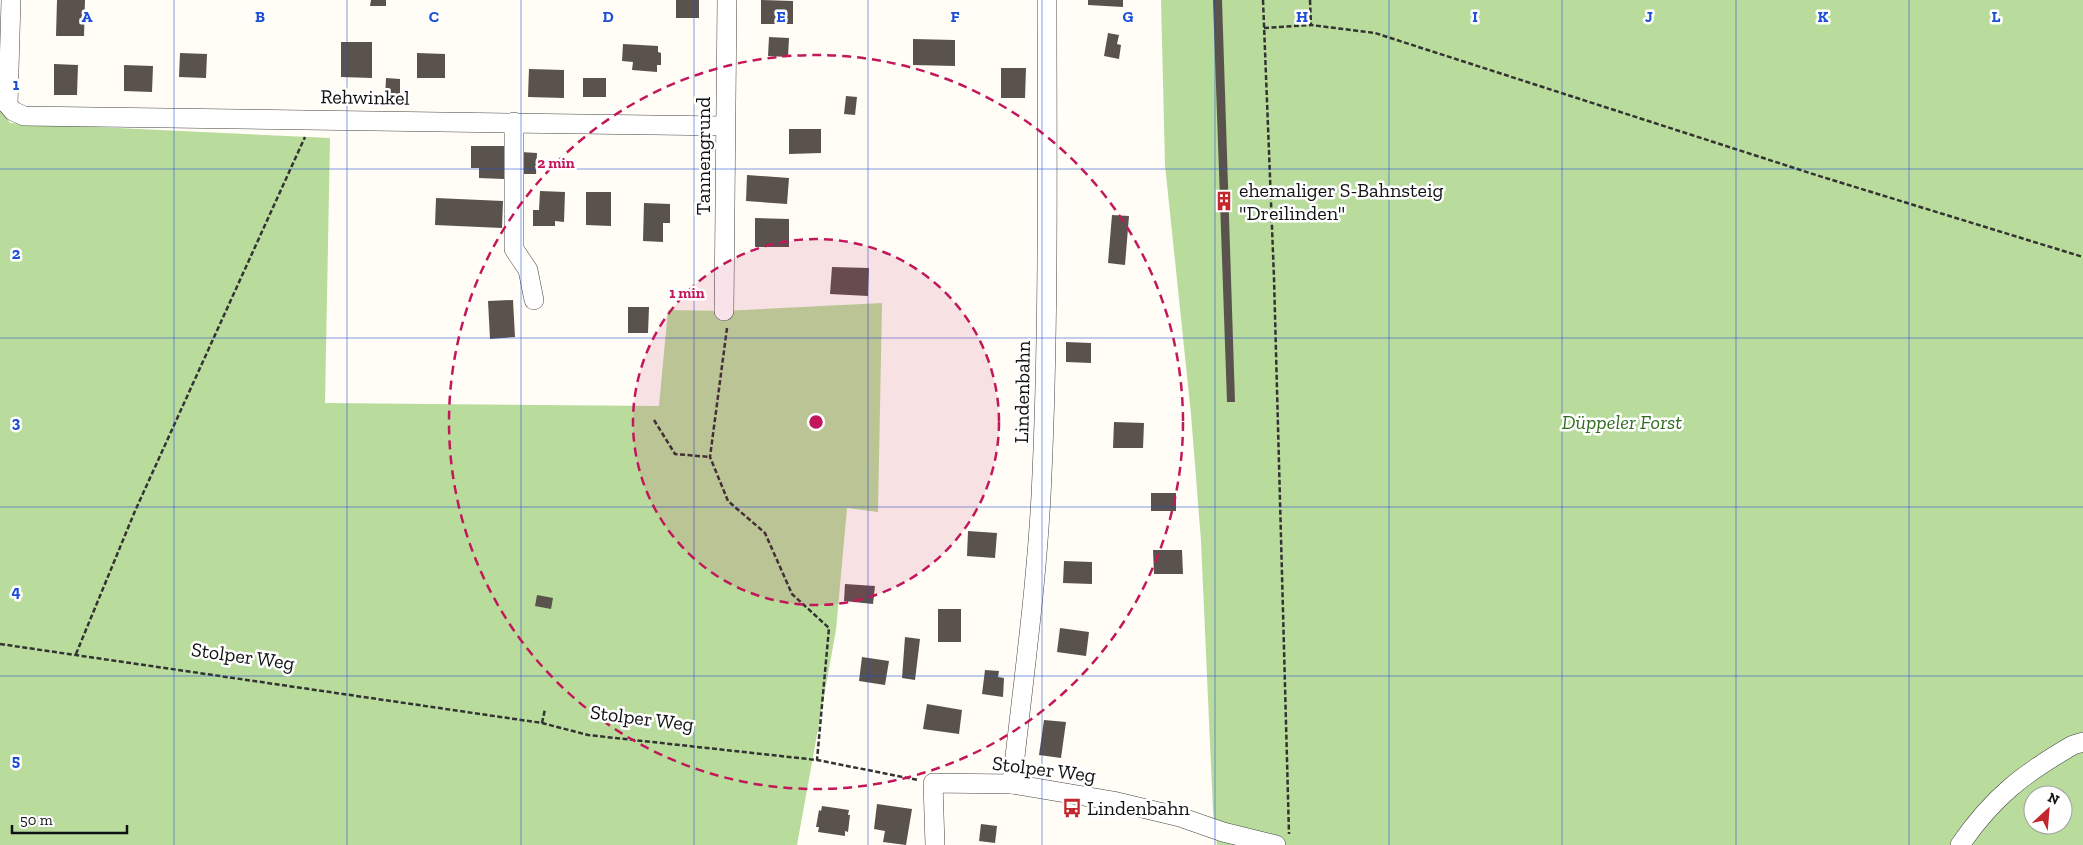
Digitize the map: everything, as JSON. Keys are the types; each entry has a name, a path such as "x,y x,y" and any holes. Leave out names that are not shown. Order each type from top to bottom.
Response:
{"street":[{"name":"Rehwinkel","path":"11,0 8,105 14,112 24,116 725,126"},
{"name":"Tannengrund","path":"724,311 727,0"},
{"name":"Lindenbahn","path":"1012,784 1037,543 1042,476 1046,367 1047,0"},
{"path":"514,122 514,249 528,270 534,300"},
{"path":"1960,845 1978,818 2020,777 2073,745 2083,742"},
{"name":"Stolper Weg","path":"933,783 1012,784 1113,801 1180,817 1223,832 1280,841"},
{"path":"933,783 935,845"}],"path":[{"path":"1263,0 1274,278 1280,841"},
{"path":"1310,0 1311,25"},
{"path":"1264,28 1311,25 1375,33 1816,175 2083,257"},
{"path":"76,654 135,511 314,119"},
{"path":"724,311 728,332 710,457 728,501 765,533 792,594 829,628 817,760"},
{"path":"654,420 675,454 710,457"},
{"name":"Stolper Weg","path":"0,644 542,723 588,735 817,760 933,783"},
{"path":"542,723 544,709"}],"green space":[{"name":"Düppeler Forst","path":"1161,0 2083,0 2083,845 1217,845 1213,811 1201,541 1191,414 1165,165"},
{"path":"0,105 10,123 330,138 325,403 659,406 668,310 724,311 882,303 878,512 847,508 836,630 797,845 0,845"}],"building":[{"path":"57,0 85,0 84,36 56,36"},
{"path":"371,0 386,0 386,6 370,6"},
{"path":"676,0 699,0 699,18 676,18"},
{"path":"761,0 793,1 793,24 761,24"},
{"path":"1088,0 1123,0 1123,7 1088,5"},
{"name":"ehemaliger S-Bahnsteig \"Dreilinden\"","path":"1213,0 1222,0 1235,402 1227,402"},
{"path":"1108,33 1119,35 1117,44 1121,45 1119,59 1104,56"},
{"path":"769,37 789,38 788,57 768,56"},
{"path":"913,39 955,40 955,66 913,65"},
{"path":"341,42 372,42 372,78 341,77"},
{"path":"623,44 658,46 658,52 661,53 661,65 657,65 657,72 632,70 633,62 622,61"},
{"path":"180,53 207,54 206,78 179,77"},
{"path":"417,53 445,54 445,78 417,78"},
{"path":"54,64 78,65 77,95 54,95"},
{"path":"124,65 153,66 152,92 124,91"},
{"path":"1001,68 1026,68 1025,98 1001,98"},
{"path":"529,69 564,70 564,98 528,97"},
{"path":"386,78 400,79 400,100 385,100"},
{"path":"583,78 606,78 606,97 583,97"},
{"path":"846,96 857,97 855,115 844,114"},
{"path":"789,129 821,129 821,153 789,154"},
{"path":"471,146 504,146 504,179 479,178 479,168 471,168"},
{"path":"521,152 537,153 536,174 521,174"},
{"path":"747,175 789,178 787,204 746,201"},
{"path":"540,191 565,192 564,222 555,221 555,226 533,226 533,210 539,210"},
{"path":"586,192 611,192 611,226 586,225"},
{"path":"436,198 503,201 502,228 435,225"},
{"path":"644,203 670,204 670,223 663,223 663,242 643,241"},
{"path":"1112,215 1129,216 1125,265 1108,263"},
{"path":"755,218 789,219 789,247 755,247"},
{"path":"832,267 869,268 868,296 830,294"},
{"path":"513,300 515,337 490,339 488,301"},
{"path":"628,307 649,307 648,333 628,333"},
{"path":"1066,342 1091,343 1091,363 1066,362"},
{"path":"1114,422 1144,423 1143,448 1113,448"},
{"path":"1151,493 1176,493 1176,511 1151,511"},
{"path":"968,531 997,533 995,558 967,556"},
{"path":"1153,550 1182,550 1183,574 1154,574"},
{"path":"1064,561 1092,562 1092,584 1063,583"},
{"path":"845,584 875,586 873,604 844,601"},
{"path":"537,595 553,598 551,609 535,606"},
{"path":"938,609 961,609 961,642 938,642"},
{"path":"1060,628 1089,632 1086,656 1057,652"},
{"path":"905,637 920,639 915,680 902,678"},
{"path":"862,657 889,661 885,685 859,681"},
{"path":"985,670 999,671 998,677 1004,678 1003,697 982,694"},
{"path":"927,704 962,710 959,734 923,729"},
{"path":"1044,720 1066,722 1061,758 1039,755"},
{"path":"877,804 912,809 906,845 883,842 885,831 874,829"},
{"path":"822,806 849,810 848,832 845,831 845,836 818,832 819,827 816,827 819,810 821,811"},
{"path":"981,824 997,826 995,843 979,841"}],"place":[{"name":"ehemaliger S-Bahnsteig \"Dreilinden\"","path":"1224,201"},
{"name":"Lindenbahn","path":"1072,808"}]}
